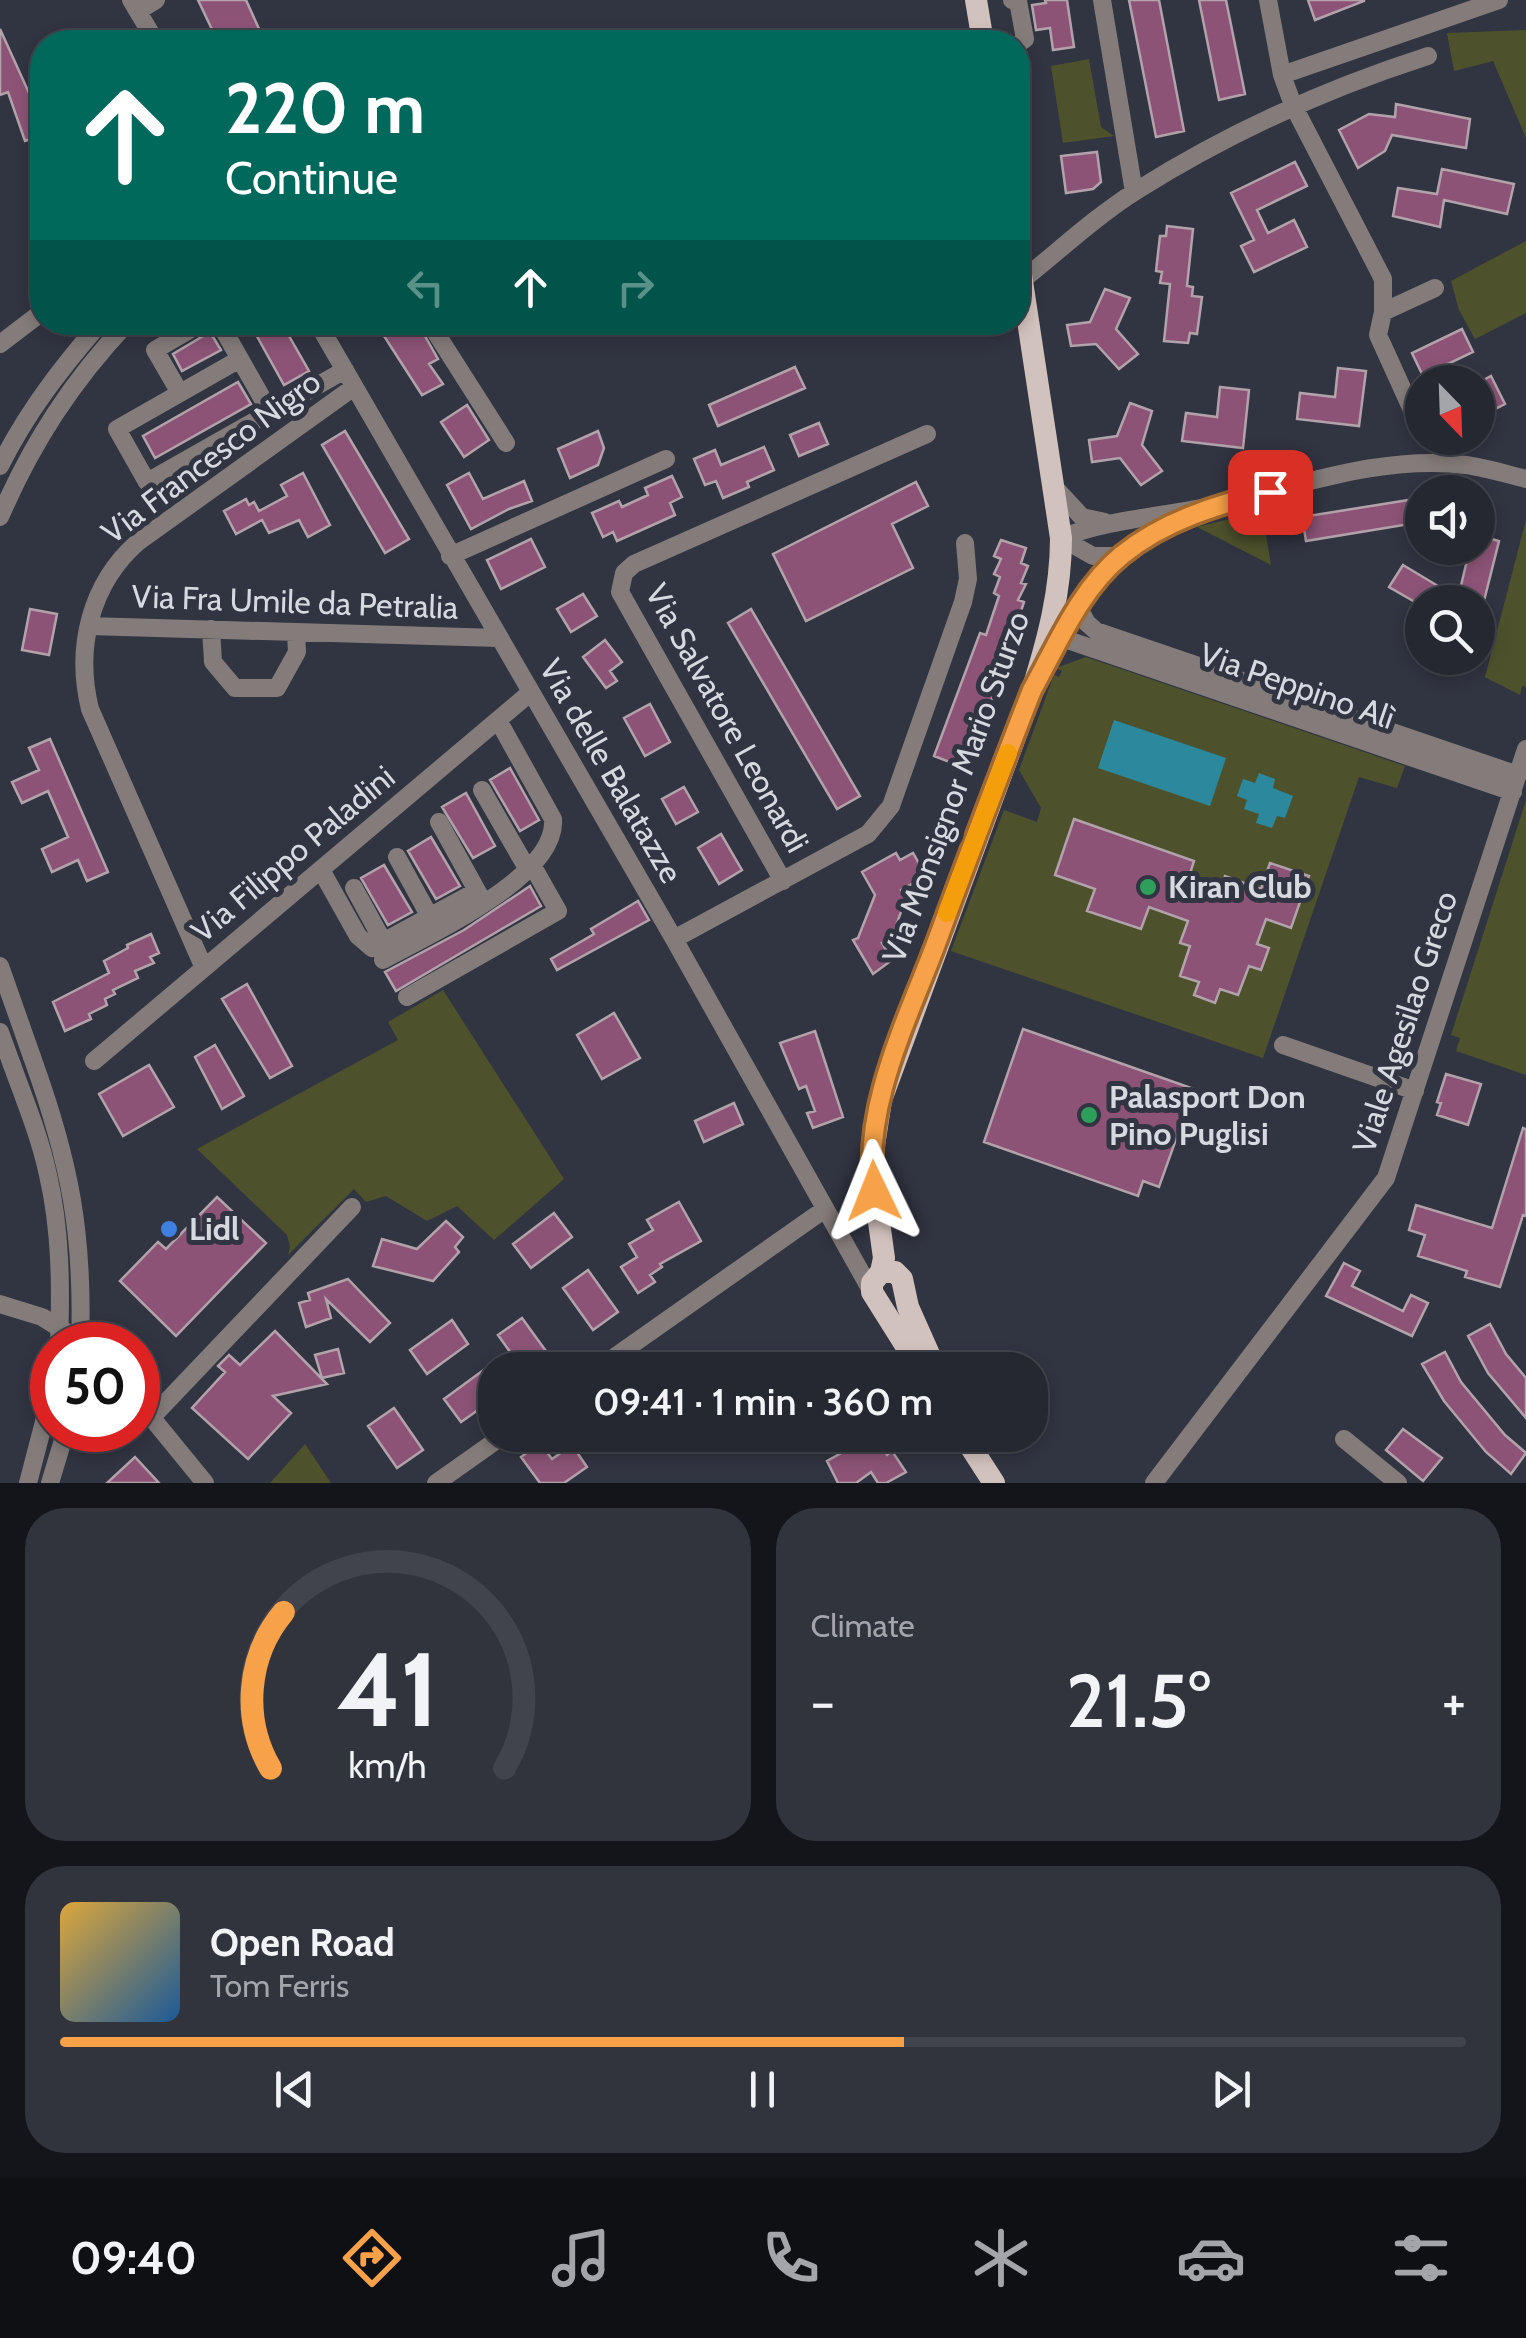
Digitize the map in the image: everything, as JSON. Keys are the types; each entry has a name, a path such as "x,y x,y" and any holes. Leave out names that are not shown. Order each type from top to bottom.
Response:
{"main road":[{"path":"976,0 982,30"},
{"name":"Via Monsignor Mario Sturzo","path":"885,1284 871,1166 881,1100 1032,690 1056,636 1062,538 1030,335"},
{"path":"885,1284 913,1352"},
{"path":"885,1284 908,1307 928,1352"},
{"path":"974,1452 994,1483"}],"street":[{"path":"149,30 135,5 156,0"},
{"path":"1016,0 1023,30"},
{"path":"1102,0 1134,192"},
{"path":"1268,0 1282,75 1293,105 1383,278 1378,335 1405,394"},
{"path":"1282,75 1499,0"},
{"path":"1030,274 1134,192 1293,105 1428,56"},
{"path":"1383,312 1436,288"},
{"path":"0,344 30,321"},
{"path":"0,466 20,426 90,335"},
{"path":"0,518 21,467 51,416 116,335"},
{"path":"180,393 155,350 181,335"},
{"path":"227,335 270,412"},
{"name":"Via delle Balatazze","path":"325,335 674,939 825,1209 850,1251 885,1284"},
{"path":"437,335 506,442"},
{"path":"240,359 117,429 148,482 270,412 350,378"},
{"name":"Via Francesco Nigro","path":"204,968 90,708 83,680 95,599 128,550 350,378"},
{"name":"Via Salvatore Leonardi","path":"783,881 620,592 624,573 634,564 927,434"},
{"path":"1433,455 1438,465"},
{"path":"450,556 666,459"},
{"path":"1062,538 1111,523 1210,506 1359,471 1464,465 1526,479"},
{"path":"1054,487 1082,517 1111,523"},
{"path":"1056,636 1120,556 1210,506"},
{"path":"1062,538 1093,556 1120,556"},
{"path":"674,939 868,834 891,806 963,602 968,579 965,543"},
{"name":"Via Peppino Alì","path":"1078,607 1086,623 1096,631 1516,783"},
{"name":"Via Fra Umile da Petralia","path":"89,626 498,638"},
{"path":"212,629 213,662 236,688 277,688 297,652 296,632"},
{"name":"Via Peppino Alì","path":"1056,636 1516,783"},
{"name":"Via Filippo Paladini","path":"94,1060 530,692"},
{"path":"321,870 365,945 384,952 530,867 550,844 553,819 498,720"},
{"name":"Viale Agesilao Greco","path":"1154,1483 1386,1178 1526,749"},
{"path":"407,998 558,911 482,790"},
{"path":"440,822 480,897"},
{"path":"396,857 430,918"},
{"path":"354,888 384,952"},
{"path":"384,952 430,918 480,897"},
{"path":"0,966 68,1171 80,1233 83,1322"},
{"path":"0,1032 48,1175 57,1234 59,1322"},
{"path":"1282,1045 1414,1091"},
{"path":"160,1409 352,1207"},
{"path":"622,1352 825,1209"},
{"path":"0,1304 48,1322"},
{"path":"160,1429 205,1483"},
{"path":"1344,1438 1386,1479"},
{"path":"28,1483 37,1452"},
{"path":"436,1483 480,1452"}],"green space":[{"path":"1526,30 1526,138 1493,61 1454,71 1447,33"},
{"path":"1089,59 1101,127 1114,136 1063,143 1051,66"},
{"path":"1526,241 1526,313 1475,339 1459,310 1451,281"},
{"path":"1262,511 1271,565 1197,527"},
{"path":"1526,520 1526,687 1522,686 1520,695 1485,677 1495,675 1495,639"},
{"name":"Kiran Club","path":"1086,657 1405,766 1397,788 1359,777 1263,1058 951,951 1004,810 1037,822 1041,808 1019,770 1054,675 1059,677 1062,671 1056,668"},
{"path":"1526,800 1526,1075 1456,1051 1460,1038 1451,1035"},
{"path":"443,990 564,1179 494,1240 457,1206 427,1221 386,1196 366,1202 354,1189 288,1255 287,1235 197,1149 398,1040 388,1022"},
{"path":"305,1444 331,1483 270,1483"}],"water":[{"path":"1114,720 1226,758 1210,806 1098,768"},
{"path":"1259,773 1275,779 1273,788 1293,796 1285,818 1277,816 1272,828 1256,823 1259,814 1244,809 1247,800 1237,796 1243,779 1255,783"}],"building":[{"path":"198,0 246,0 260,30 212,30"},
{"path":"1045,0 1067,0 1074,47 1053,50 1050,28 1036,30 1032,5 1046,3"},
{"path":"1129,0 1159,0 1184,131 1156,137"},
{"path":"1199,0 1226,0 1245,94 1219,100"},
{"path":"1308,0 1364,0 1364,1 1315,20"},
{"path":"0,29 30,95 30,139 25,141 8,92 0,95"},
{"path":"1396,104 1470,119 1466,148 1392,135 1385,151 1358,168 1339,130 1369,114 1395,117"},
{"path":"1097,152 1101,182 1093,189 1066,193 1061,156"},
{"path":"1295,162 1307,186 1257,210 1268,233 1294,220 1307,247 1254,272 1241,246 1254,240 1231,193"},
{"path":"1442,169 1514,184 1507,214 1444,200 1440,227 1393,216 1398,188 1437,194"},
{"path":"1167,226 1193,229 1187,286 1193,287 1192,296 1202,297 1197,334 1190,333 1188,343 1164,341 1170,284 1160,283 1162,272 1156,271 1160,236 1166,236"},
{"path":"1105,289 1130,298 1116,329 1138,354 1119,369 1096,344 1071,346 1067,325 1090,322"},
{"path":"1462,329 1473,352 1446,365 1418,365 1412,353"},
{"path":"205,335 212,335 221,350 182,371 173,354"},
{"path":"256,335 288,335 309,371 284,385"},
{"path":"383,335 424,335 438,359 429,364 443,384 422,395"},
{"path":"795,367 805,388 718,426 709,405"},
{"path":"1338,368 1366,371 1359,426 1297,419 1300,393 1335,397"},
{"path":"238,382 251,404 155,458 143,436"},
{"path":"1495,384 1505,404 1495,409"},
{"path":"1220,387 1249,390 1243,448 1182,441 1186,413 1217,417"},
{"path":"1130,403 1152,411 1142,445 1162,471 1141,485 1120,458 1092,462 1089,440 1117,436"},
{"path":"467,405 489,440 464,457 441,422"},
{"path":"819,423 828,444 799,456 790,435"},
{"path":"345,431 409,539 385,553 322,445"},
{"path":"598,431 604,448 598,465 570,478 558,449"},
{"path":"764,447 774,470 723,498 716,481 705,485 694,459 715,450 721,465"},
{"path":"303,473 330,525 308,537 299,520 269,533 262,520 236,534 224,511 246,499 249,505 254,502 259,511 287,496 281,485"},
{"path":"469,473 483,499 524,481 532,501 471,529 447,485"},
{"path":"672,476 682,497 670,503 675,515 617,541 613,532 603,537 592,513 619,501 622,507 648,495 645,488"},
{"path":"916,482 928,506 892,524 913,568 806,621 773,554"},
{"path":"1405,501 1405,525 1306,541 1302,517"},
{"path":"531,539 545,567 501,589 487,560"},
{"path":"1001,540 1026,548 1021,563 1028,566 1021,583 1026,584 1018,600 1024,602 995,691 971,752 966,750 960,766 934,756 980,633 986,635 999,596 994,593 1000,577 994,574 1001,559 994,556"},
{"path":"1403,565 1436,585 1405,585 1405,596 1389,587"},
{"path":"1466,565 1493,565 1488,585 1461,585"},
{"path":"583,594 597,616 571,632 557,609"},
{"path":"30,609 57,614 49,655 22,650"},
{"path":"751,609 860,796 837,809 728,623"},
{"path":"605,640 622,662 610,671 617,681 606,688 583,657"},
{"path":"650,704 670,742 645,756 624,718"},
{"path":"50,739 108,872 87,881 78,860 52,872 42,849 68,837 48,791 22,803 12,782 39,770 29,748"},
{"path":"510,768 539,820 520,831 490,780"},
{"path":"684,787 698,812 676,824 662,799"},
{"path":"466,793 495,846 473,858 442,807"},
{"path":"1074,819 1194,861 1186,886 1218,897 1225,876 1261,889 1270,863 1309,876 1291,928 1266,919 1257,944 1269,948 1261,970 1249,966 1238,995 1220,989 1215,1003 1194,995 1199,982 1180,976 1190,946 1180,943 1188,921 1149,907 1141,929 1087,911 1095,889 1055,875"},
{"path":"721,834 742,870 719,884 698,848"},
{"path":"431,837 460,886 436,899 408,851"},
{"path":"896,853 900,860 913,853 926,876 901,890 906,898 891,940 882,943 892,960 873,974 853,940 858,938 875,895 862,872"},
{"path":"384,865 412,912 388,925 361,878"},
{"path":"530,886 541,906 396,991 385,972 464,930"},
{"path":"638,901 649,920 557,970 551,959 594,934 591,929"},
{"path":"151,934 159,953 150,957 154,963 135,971 138,978 113,990 115,994 105,999 107,1005 89,1014 91,1019 65,1031 53,1002 109,973 104,961"},
{"path":"247,984 292,1066 270,1078 222,999"},
{"path":"614,1013 640,1058 602,1079 577,1035"},
{"name":"Palasport Don Pino Puglisi","path":"1023,1029 1194,1089 1159,1187 1143,1181 1138,1196 984,1142"},
{"path":"815,1031 843,1117 813,1128 807,1113 815,1111 806,1086 799,1089 780,1043"},
{"path":"215,1045 244,1096 222,1109 195,1057"},
{"path":"149,1065 174,1107 123,1136 99,1094"},
{"path":"1446,1074 1481,1084 1468,1125 1437,1115"},
{"path":"734,1103 743,1124 704,1142 695,1121"},
{"path":"1523,1128 1526,1216 1523,1215 1500,1287 1465,1277 1467,1271 1418,1256 1425,1235 1409,1230 1416,1205 1492,1228"},
{"path":"217,1197 266,1243 176,1336 120,1281 158,1242 166,1249"},
{"path":"679,1202 701,1241 660,1264 662,1267 650,1275 655,1282 638,1293 621,1267 637,1257 629,1244 653,1230 647,1220"},
{"path":"554,1213 572,1237 531,1268 513,1244"},
{"path":"446,1221 463,1237 455,1247 459,1252 433,1281 373,1266 382,1239 417,1249"},
{"path":"1344,1263 1360,1271 1352,1286 1403,1311 1411,1295 1428,1303 1412,1336 1326,1296"},
{"path":"588,1270 618,1312 593,1330 563,1288"},
{"path":"348,1279 390,1323 370,1342 326,1299 331,1318 306,1327 299,1303 310,1300 308,1293"},
{"path":"522,1318 547,1352 510,1352 498,1335"},
{"path":"452,1320 468,1344 427,1374 410,1350"},
{"path":"1490,1324 1506,1354 1526,1378 1526,1418 1488,1373 1468,1336"},
{"path":"275,1331 327,1384 273,1396 291,1413 248,1459 192,1408 225,1372 218,1366 229,1355 240,1365"},
{"path":"338,1349 344,1373 322,1378 315,1355"},
{"path":"1445,1352 1461,1382 1505,1435 1526,1453 1511,1474 1486,1452 1444,1401 1422,1364"},
{"path":"478,1374 478,1410 461,1422 444,1399"},
{"path":"394,1408 423,1450 397,1468 368,1426"},
{"path":"1403,1429 1442,1458 1423,1481 1386,1450"},
{"path":"528,1452 547,1452 552,1459 562,1452 577,1452 587,1467 564,1483 540,1483 521,1457"},
{"path":"843,1452 893,1452 906,1472 886,1483 878,1483 871,1472 856,1483 838,1483 827,1461"},
{"path":"135,1457 159,1483 107,1483"}],"slow traffic":[{"path":"947,913 1008,753"}],"place":[{"name":"Kiran Club","path":"1148,887"},
{"name":"Palasport Don Pino Puglisi","path":"1089,1115"},
{"name":"Lidl","path":"169,1229"}],"route":[{"path":"874,1191 874,1130 902,1035 1032,690 1078,607 1120,556 1146,540 1210,506 1270,492"}]}
